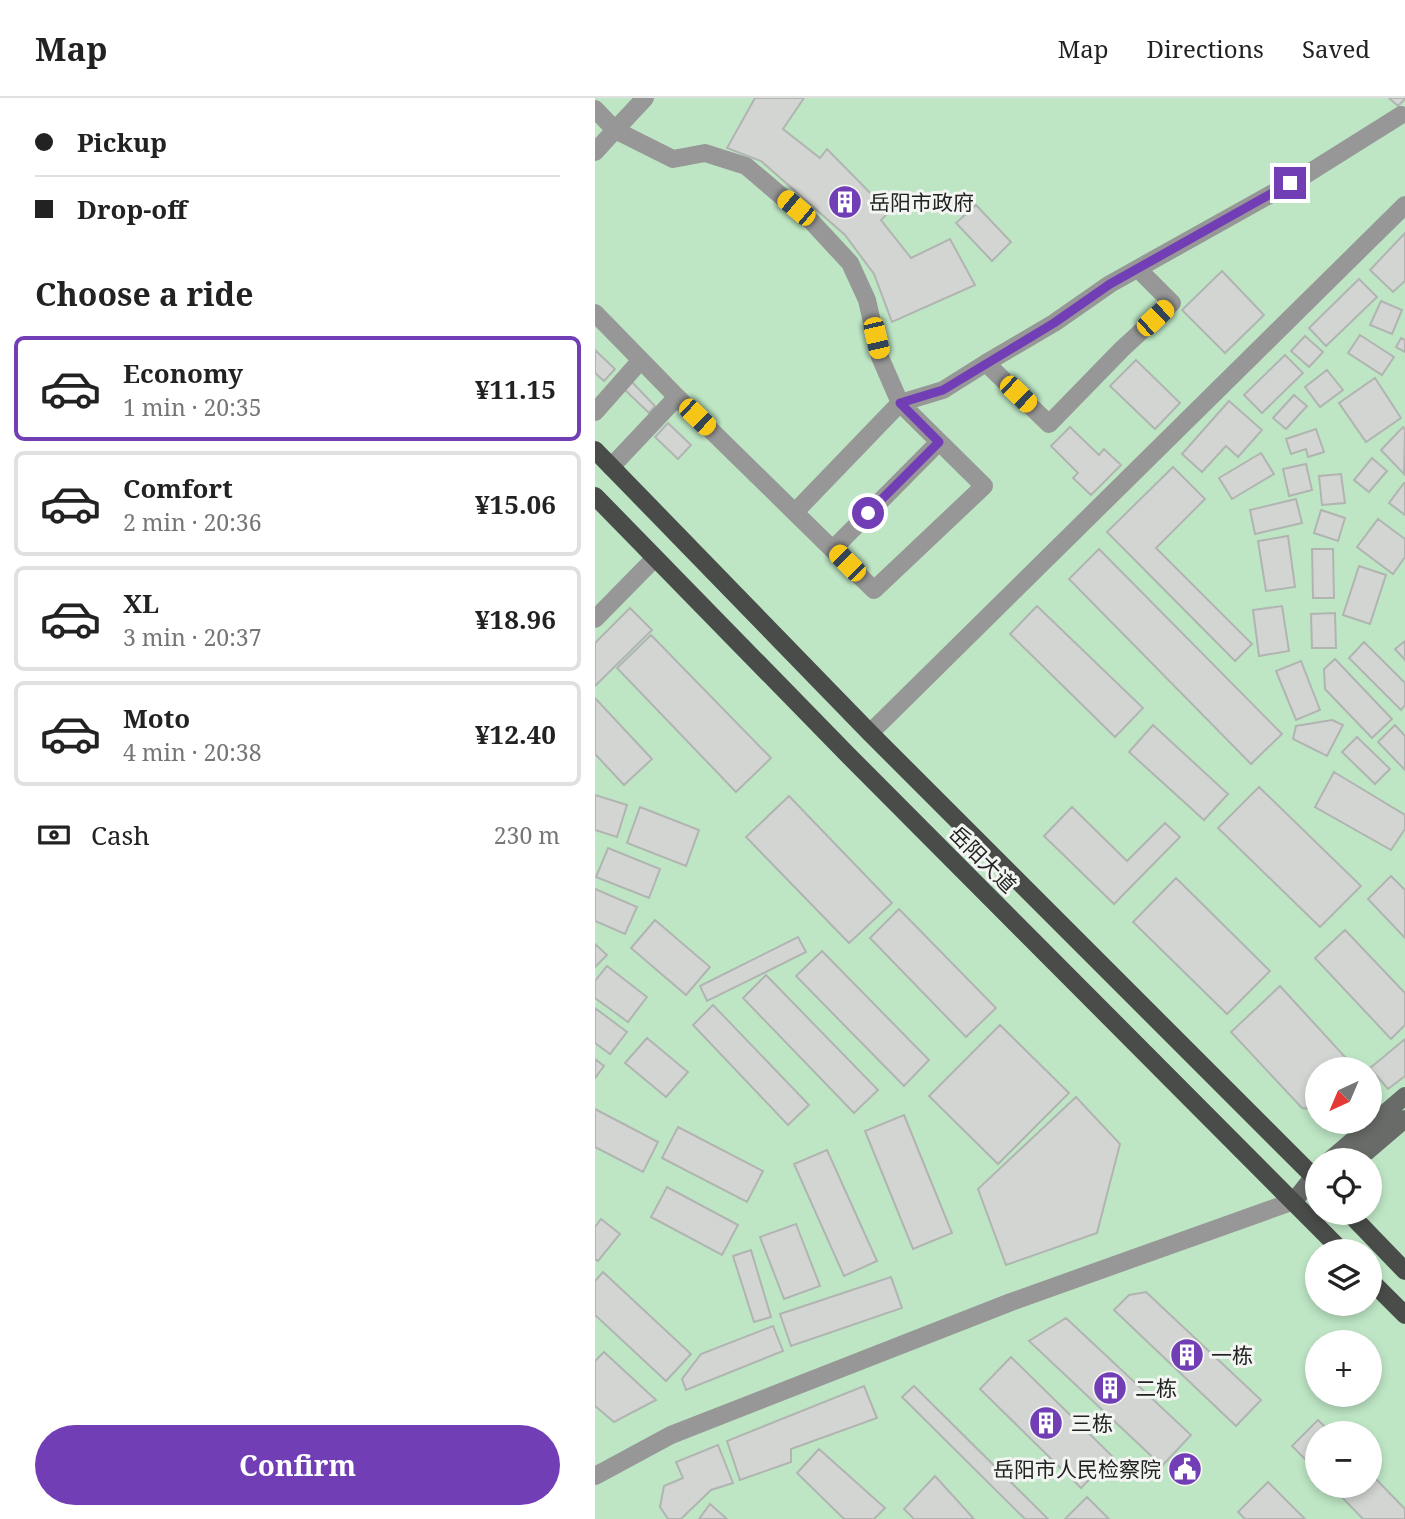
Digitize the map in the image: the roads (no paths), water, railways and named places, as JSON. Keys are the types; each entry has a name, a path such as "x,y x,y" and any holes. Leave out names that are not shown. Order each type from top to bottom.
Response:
{"main road":[{"name":"岳阳大道","path":"595,450 870,733 1305,1168"},
{"name":"岳阳大道","path":"595,496 848,755 1330,1239"},
{"path":"1344,1148 1405,1096"},
{"path":"1371,1148 1405,1119"},
{"path":"1294,1201 1305,1190"},
{"path":"1361,1225 1405,1271"},
{"path":"1382,1292 1405,1315"}],"street":[{"path":"595,152 645,98"},
{"path":"595,109 615,130 673,159 705,153 746,166 812,222 850,263 867,300 880,357 900,403 983,486 874,590 595,313"},
{"path":"795,512 900,403 943,390 1054,323 1083,301 1307,174 1401,115"},
{"path":"870,733 1405,205"},
{"path":"986,363 1049,424 1171,303 1138,269"},
{"path":"595,412 641,360"},
{"path":"611,467 677,397"},
{"path":"833,549 939,442"},
{"path":"595,619 655,558"},
{"path":"595,1476 684,1430 1011,1302 1294,1201"}],"place":[{"name":"岳阳市政府","path":"845,202"},
{"name":"一栋","path":"1187,1355"},
{"name":"二栋","path":"1110,1388"},
{"name":"三栋","path":"1046,1423"},
{"name":"岳阳市人民检察院","path":"1185,1469"}]}
